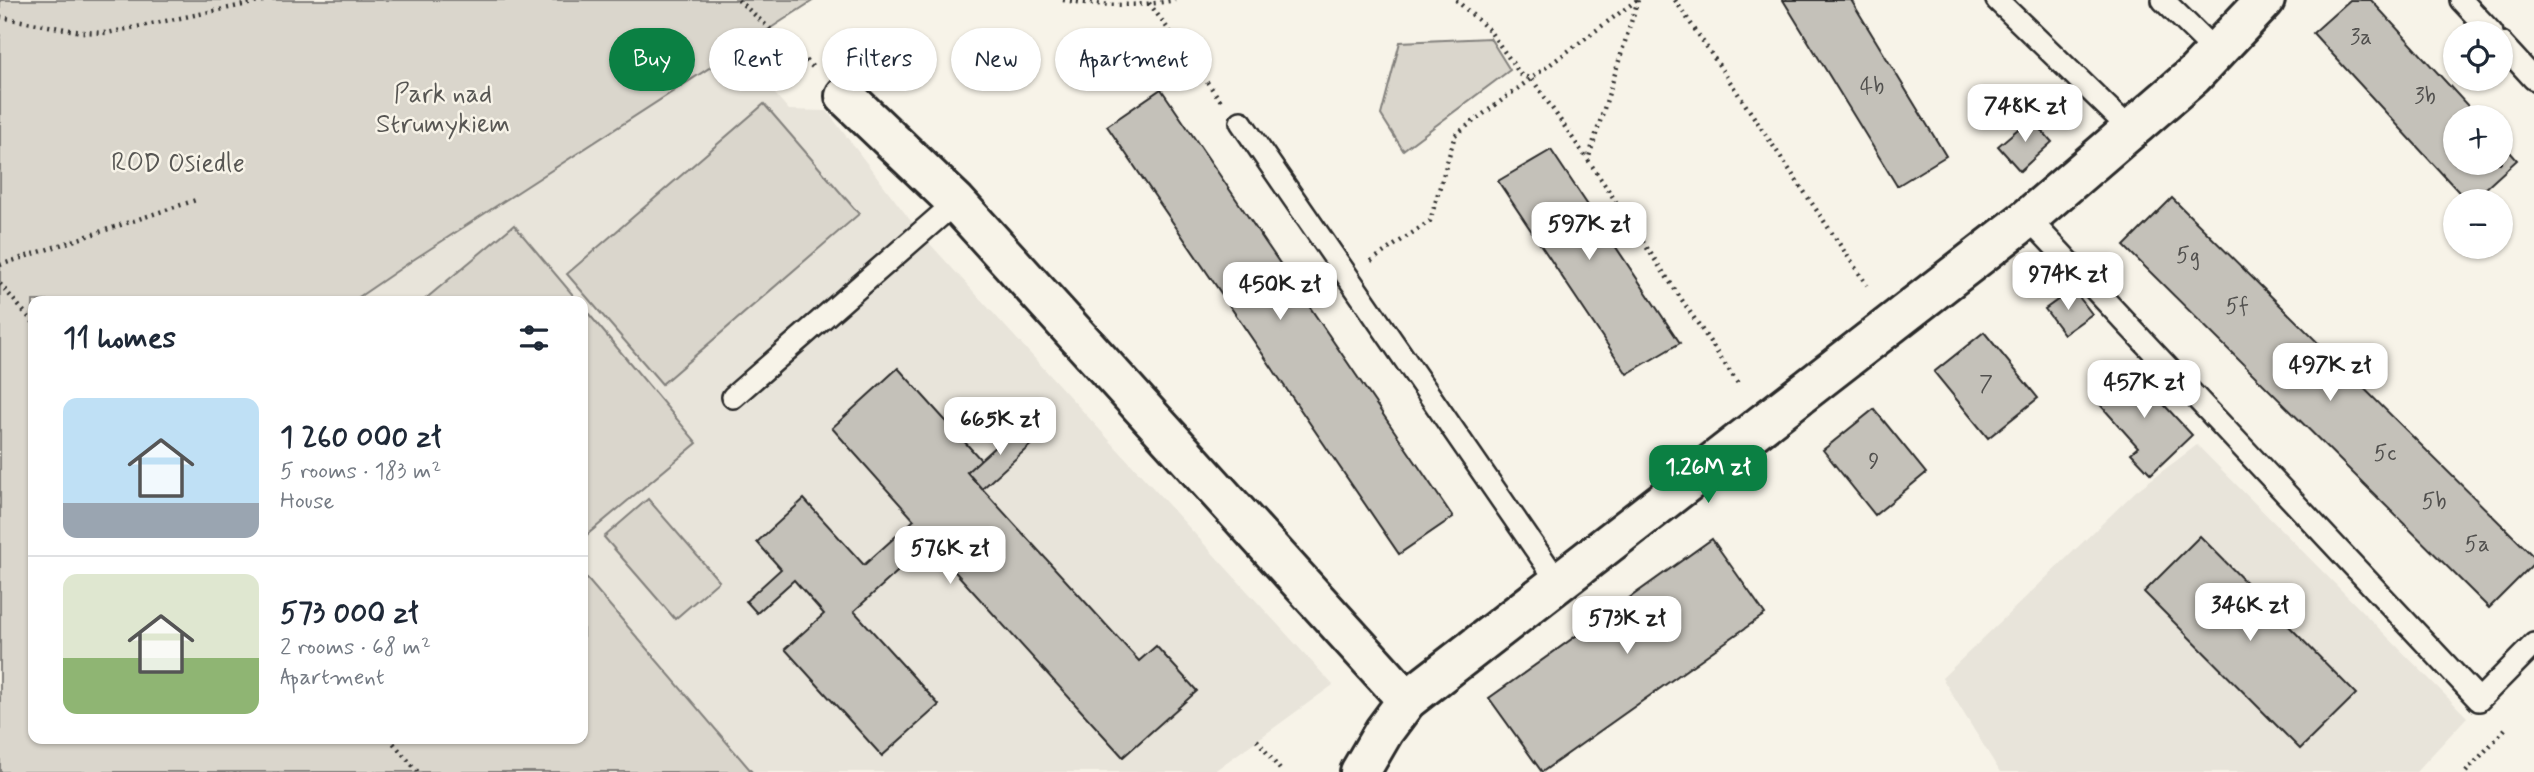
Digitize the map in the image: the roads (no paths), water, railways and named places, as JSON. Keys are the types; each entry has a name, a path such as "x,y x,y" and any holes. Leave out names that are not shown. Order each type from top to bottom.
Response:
{"street":[{"path":"1360,772 1384,731 1407,700 2028,218 2193,76 2265,0"},
{"path":"845,96 956,202 1407,700"}],"lane":[{"path":"1997,0 2131,130"},
{"path":"2163,0 2216,52"},
{"path":"2461,0 2481,21"},
{"path":"2513,56 2534,79"},
{"path":"1241,122 1559,583"},
{"path":"733,397 956,202"},
{"path":"2028,218 2479,700 2534,644"}],"park label":[{"name":"Park nad Strumykiem","path":"443,110"},
{"name":"ROD Osiedle","path":"178,164"}]}
